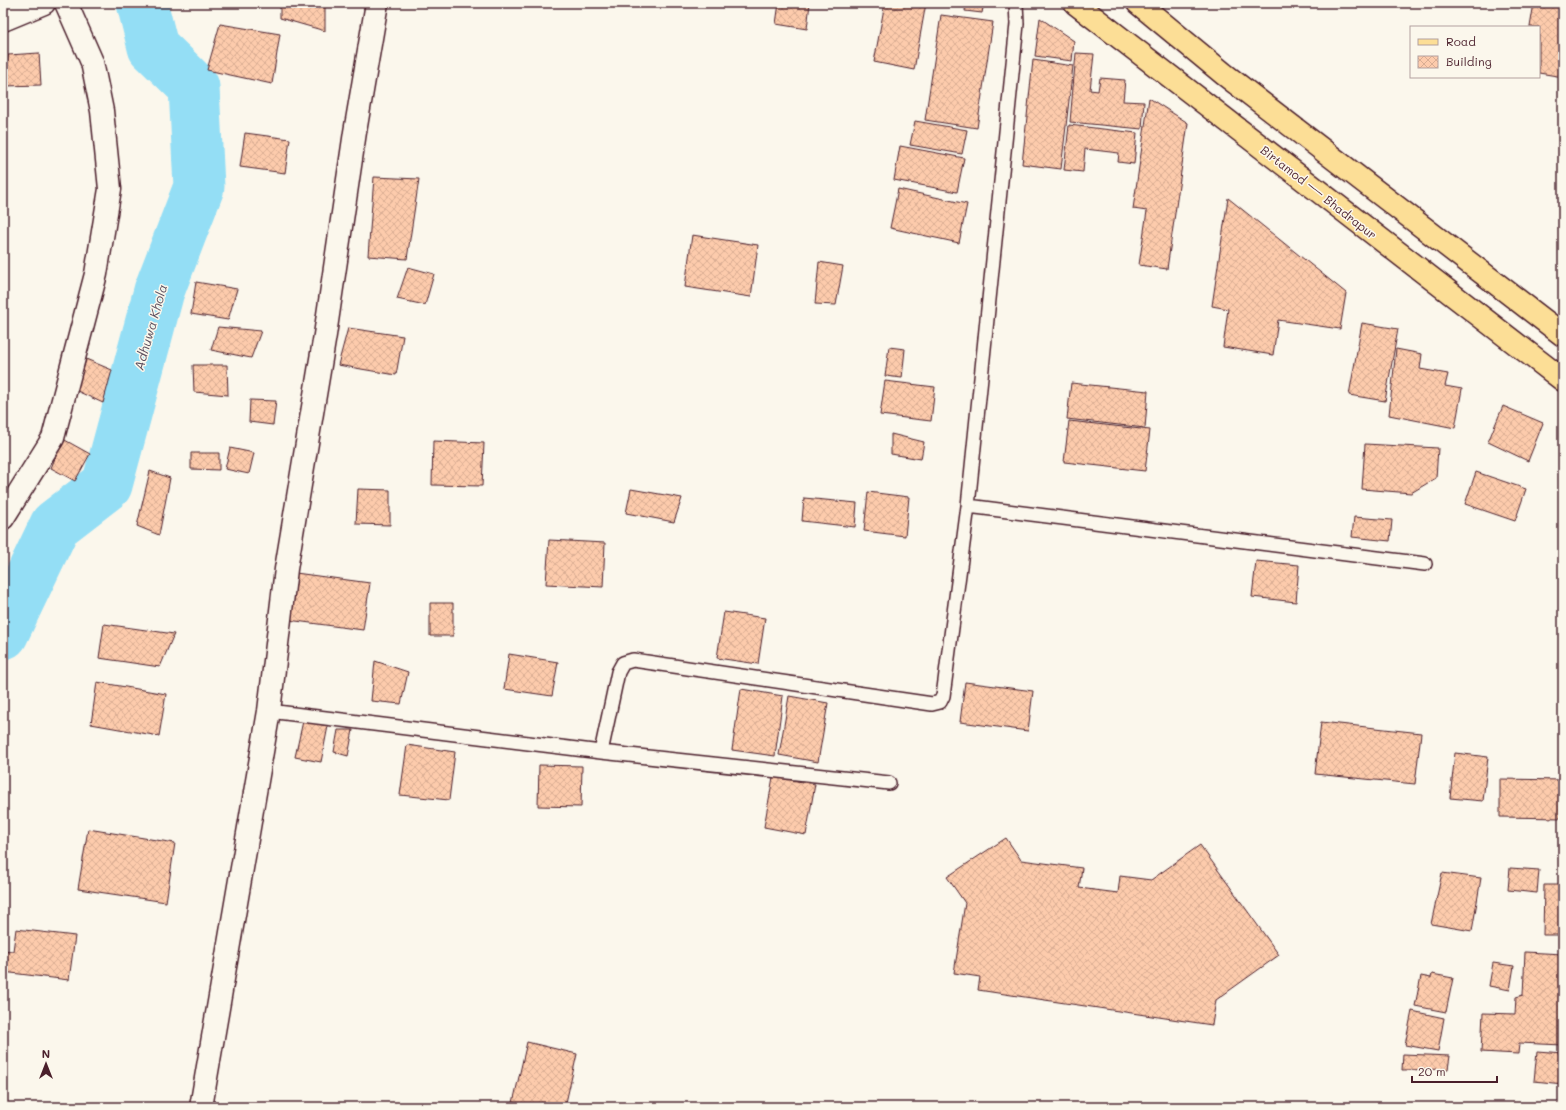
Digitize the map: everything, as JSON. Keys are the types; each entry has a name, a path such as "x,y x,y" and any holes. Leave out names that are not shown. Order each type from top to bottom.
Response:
{"main road":[{"name":"Birtamod — Bhadrapur","path":"1075,3 1563,380"},
{"path":"1138,3 1224,74 1563,335"},
{"path":"1198,98 1224,74"}],"street":[{"path":"3,20 44,3"},
{"path":"6,508 53,438 96,274 110,189 102,111 92,62 66,3"},
{"path":"201,1107 269,711 286,569 325,335 355,132 377,3"}],"lane":[{"path":"601,752 618,672 623,663 633,660 932,704 940,702 943,696 968,506 1016,24 1016,3"},
{"path":"968,506 1426,564"},
{"path":"269,711 601,752 888,783"}],"building":[{"path":"280,3 325,3 325,31 280,18"},
{"path":"779,3 810,3 807,29 776,24"},
{"path":"885,3 926,3 914,70 874,62"},
{"path":"966,3 984,3 982,13 965,11"},
{"path":"1534,3 1563,3 1563,77 1540,73 1540,26 1530,26"},
{"path":"941,15 993,22 977,128 925,120"},
{"path":"1040,18 1074,41 1072,61 1035,56"},
{"path":"220,24 280,34 272,84 207,70"},
{"path":"39,53 41,85 5,86 8,55"},
{"path":"1076,53 1094,54 1090,90 1098,91 1100,78 1125,80 1123,101 1144,102 1142,129 1070,122"},
{"path":"1033,60 1073,66 1061,169 1022,164"},
{"path":"1149,98 1188,123 1167,269 1139,265 1147,211 1133,209"},
{"path":"915,121 967,130 962,154 910,145"},
{"path":"1069,125 1137,133 1134,164 1118,162 1119,153 1085,149 1083,172 1064,170"},
{"path":"245,133 290,139 285,173 240,167"},
{"path":"900,146 964,158 957,192 894,180"},
{"path":"374,177 419,179 407,259 368,256"},
{"path":"898,189 967,204 959,243 890,228"},
{"path":"1228,198 1346,293 1340,329 1278,320 1273,355 1223,347 1228,309 1212,306"},
{"path":"692,235 758,245 751,297 685,287"},
{"path":"819,262 843,266 836,305 815,304"},
{"path":"408,267 434,274 425,305 397,299"},
{"path":"196,282 237,289 228,320 191,314"},
{"path":"1362,323 1398,329 1385,401 1349,395"},
{"path":"218,327 261,331 251,358 211,350"},
{"path":"348,328 403,336 396,375 338,365"},
{"path":"889,347 905,349 902,378 885,376"},
{"path":"1396,349 1422,354 1420,369 1448,374 1445,386 1462,389 1455,428 1389,415"},
{"path":"86,359 112,370 103,403 77,391"},
{"path":"193,365 227,365 228,395 194,392"},
{"path":"885,381 935,387 931,421 880,415"},
{"path":"1071,383 1148,391 1145,428 1067,419"},
{"path":"250,400 276,401 273,425 249,422"},
{"path":"1503,406 1543,423 1528,461 1488,442"},
{"path":"1069,421 1150,430 1145,471 1064,462"},
{"path":"891,434 924,442 921,459 891,454"},
{"path":"63,439 90,454 75,481 51,468"},
{"path":"433,441 484,443 482,486 432,485"},
{"path":"1365,444 1438,448 1436,478 1411,493 1362,489"},
{"path":"230,448 254,453 249,474 225,469"},
{"path":"191,453 219,453 219,470 191,469"},
{"path":"150,471 170,478 159,535 137,526"},
{"path":"1476,472 1526,489 1515,521 1465,504"},
{"path":"358,489 390,490 390,525 356,524"},
{"path":"631,489 682,498 674,522 626,513"},
{"path":"868,492 909,497 905,536 864,531"},
{"path":"804,498 857,503 855,527 802,521"},
{"path":"1354,517 1392,520 1390,541 1352,537"},
{"path":"549,540 605,543 603,587 546,584"},
{"path":"1256,561 1299,565 1296,602 1252,597"},
{"path":"288,572 370,583 363,630 281,619"},
{"path":"430,603 453,603 453,636 430,636"},
{"path":"724,612 765,618 758,664 717,658"},
{"path":"104,624 174,634 160,667 99,658"},
{"path":"509,654 558,662 552,696 504,689"},
{"path":"375,661 408,672 401,704 371,701"},
{"path":"97,682 166,694 159,736 91,724"},
{"path":"965,682 1033,691 1028,731 960,722"},
{"path":"741,689 783,696 775,756 732,750"},
{"path":"789,696 828,703 818,762 779,755"},
{"path":"303,721 328,726 321,762 295,757"},
{"path":"1321,722 1421,733 1415,784 1315,774"},
{"path":"338,730 353,730 348,756 334,752"},
{"path":"407,745 455,752 449,800 400,795"},
{"path":"1562,751 1563,818 1500,817 1500,779 1562,780"},
{"path":"1455,753 1488,757 1483,801 1450,798"},
{"path":"539,765 582,766 581,807 538,806"},
{"path":"773,777 815,784 806,835 764,827"},
{"path":"88,829 175,843 166,902 78,889"},
{"path":"1006,838 1021,860 1082,868 1079,888 1118,893 1120,876 1151,880 1200,845 1279,955 1216,1000 1212,1025 978,990 980,977 954,973 965,903 947,877"},
{"path":"1510,868 1539,870 1537,893 1508,890"},
{"path":"1442,873 1481,878 1472,931 1431,924"},
{"path":"1544,885 1563,885 1563,935 1543,935"},
{"path":"16,929 75,936 69,980 3,972 3,950 13,951"},
{"path":"1525,952 1563,954 1563,1045 1519,1043 1518,1054 1481,1052 1483,1013 1515,1014 1516,997 1523,995"},
{"path":"1493,963 1514,966 1510,990 1489,986"},
{"path":"1432,974 1453,978 1446,1012 1415,1006 1421,976 1431,978"},
{"path":"1412,1011 1444,1018 1438,1051 1405,1045"},
{"path":"527,1042 577,1054 565,1107 512,1107"},
{"path":"1537,1051 1563,1053 1563,1084 1534,1081"},
{"path":"1403,1054 1450,1056 1448,1069 1402,1070"}],"waterway":[{"name":"Adhuwa Khola","path":"3,634 55,525 107,485 159,291 199,187 194,87 153,47 142,3"}]}
